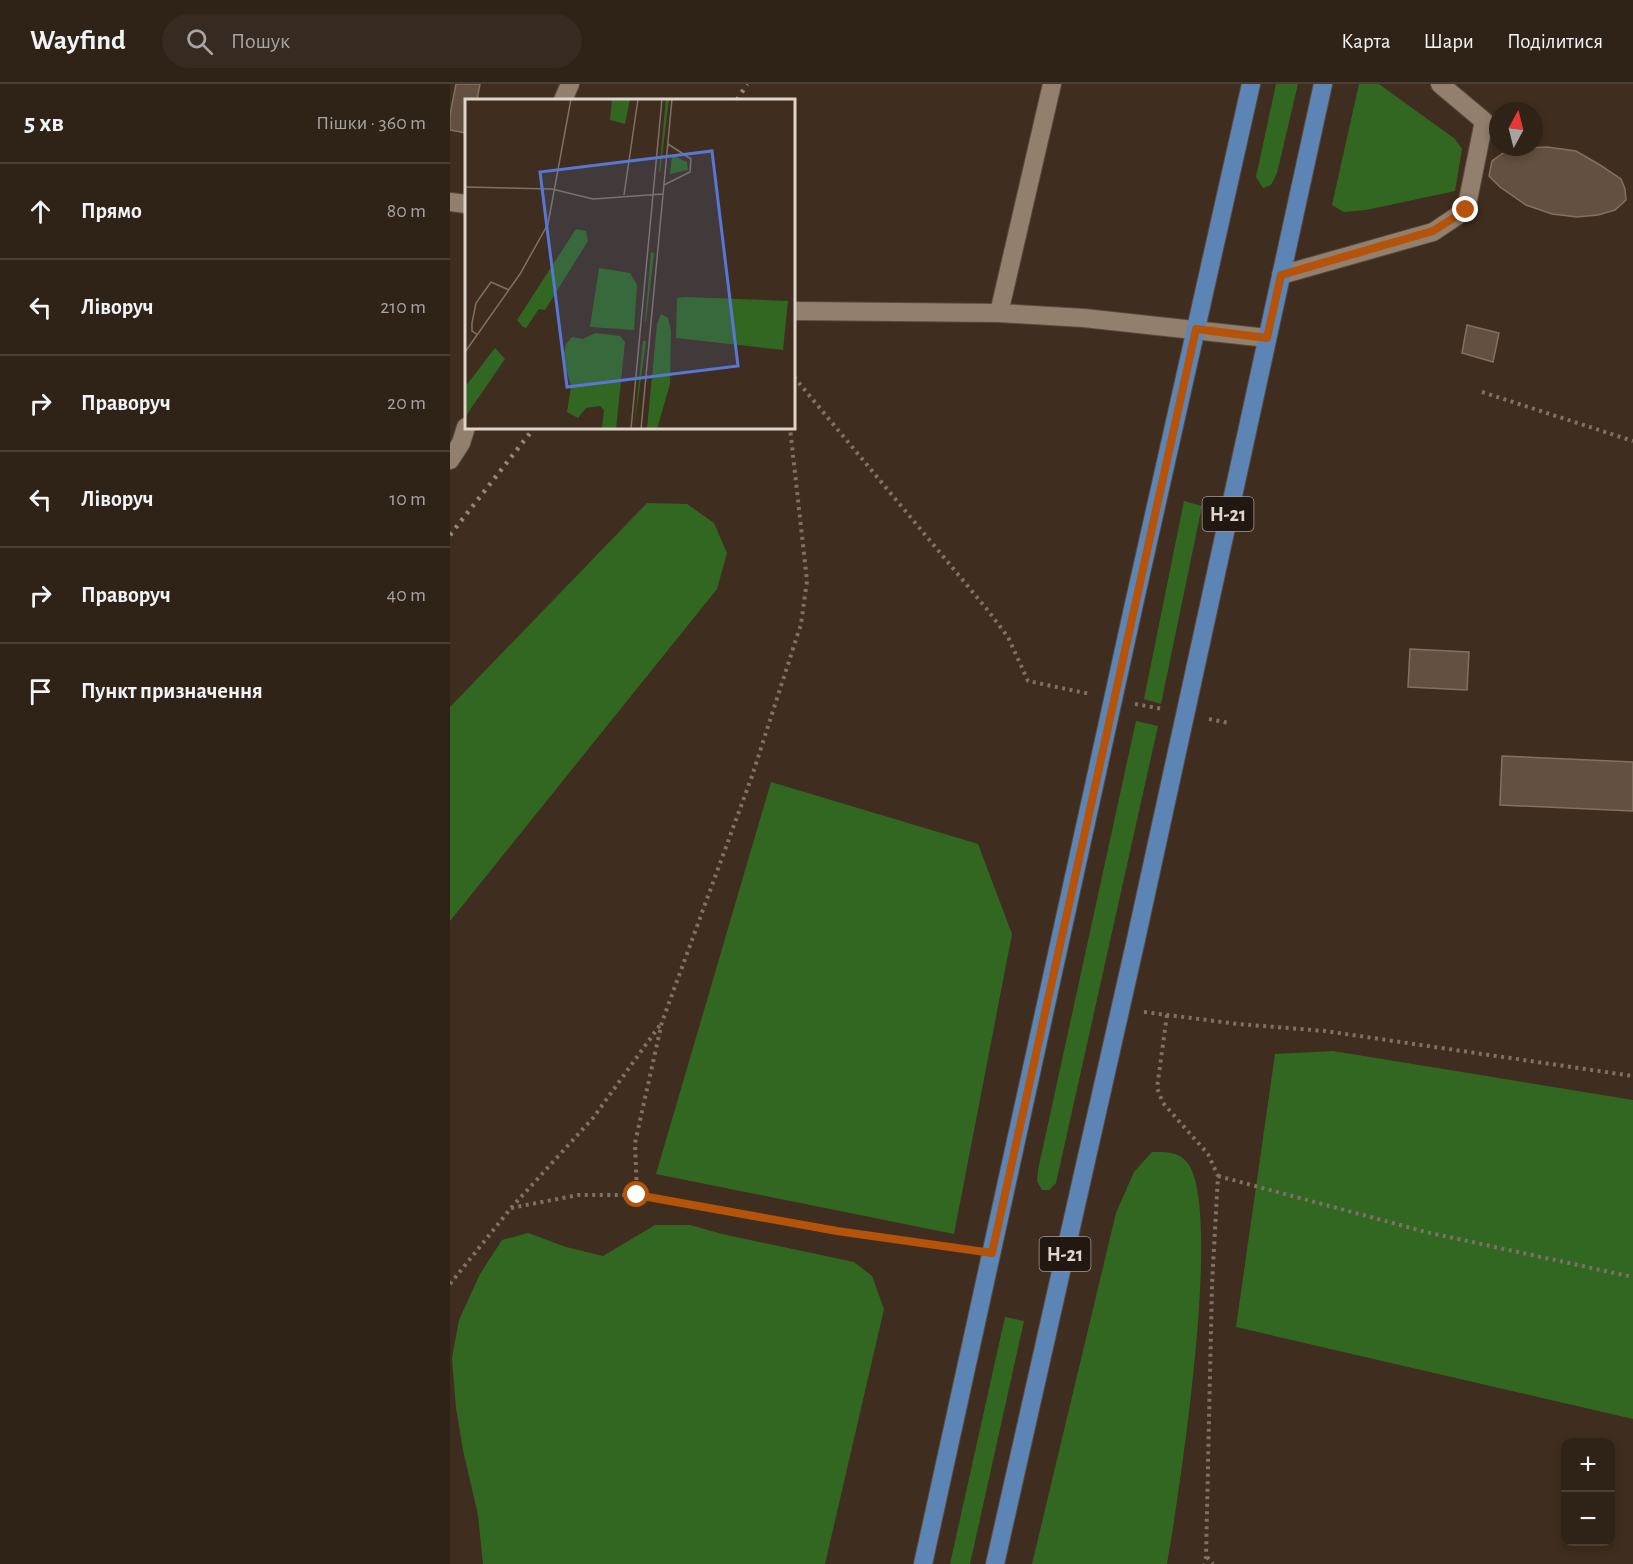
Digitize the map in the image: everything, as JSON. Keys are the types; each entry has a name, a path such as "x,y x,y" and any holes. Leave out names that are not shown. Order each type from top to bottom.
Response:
{"main road":[{"path":"923,1564 1251,84"},
{"name":"Н-21","path":"995,1564 1120,1010 1323,84"}],"street":[{"path":"563,99 570,84"},
{"path":"999,313 1052,84"},
{"path":"1281,275 1433,231 1466,210 1484,120 1440,84"},
{"path":"450,202 465,204"},
{"path":"795,311 999,313 1084,318 1267,338"},
{"path":"450,460 465,429"}],"path":[{"path":"795,378 986,608 1008,638 1028,681"},
{"path":"1482,392 1633,441"},
{"path":"637,1195 634,1143 662,1022 752,776 801,624 807,581 790,429"},
{"path":"1120,1010 1238,1024 1325,1031 1633,1076"},
{"path":"1167,1015 1157,1088 1163,1103 1208,1154 1218,1176 1212,1284 1204,1564"},
{"path":"450,1284 511,1208 592,1118 662,1022"},
{"path":"1218,1176 1426,1232 1633,1277"},
{"path":"511,1208 578,1195 637,1195 837,1231 992,1253"},
{"path":"1206,1557 1213,1564"}],"green space":[{"path":"1276,84 1298,84 1277,173 1271,185 1263,188 1256,177"},
{"path":"1359,84 1379,84 1455,139 1462,149 1455,191 1366,210 1344,212 1332,205"},
{"path":"1184,501 1202,506 1161,704 1144,699"},
{"path":"647,503 687,504 714,523 727,553 717,589 450,921 450,707"},
{"path":"1136,721 1158,726 1056,1183 1049,1190 1042,1190 1037,1181 1038,1170"},
{"path":"771,782 978,844 1012,934 954,1234 656,1174"},
{"path":"1333,1051 1633,1100 1633,1419 1236,1327 1275,1054"},
{"path":"1152,1152 1174,1154 1186,1161 1197,1187 1201,1232 1200,1290 1195,1354 1167,1564 1032,1564 1116,1213 1134,1172"},
{"path":"655,1225 690,1225 854,1262 872,1276 884,1309 825,1564 483,1564 478,1515 456,1408 452,1358 459,1320 480,1274 502,1240 528,1233 566,1247 603,1256"},
{"path":"1005,1317 1024,1321 970,1564 950,1564"}],"building":[{"path":"456,84 480,84 477,99 465,99 465,133 450,130 450,115"},
{"path":"1543,147 1576,151 1600,165 1621,179 1626,200 1615,210 1598,215 1577,217 1552,214 1526,205 1500,187 1489,176 1492,161 1499,156 1543,156"},
{"path":"1467,325 1499,333 1493,362 1462,353"},
{"path":"1410,649 1469,652 1467,690 1408,687"},
{"path":"1502,756 1633,762 1633,811 1500,805"}],"railway":[{"path":"738,99 747,84"},
{"path":"450,535 533,429"}],"route":[{"path":"637,1195 837,1231 992,1253 1196,329 1267,338 1281,275 1433,231 1466,210"}]}
